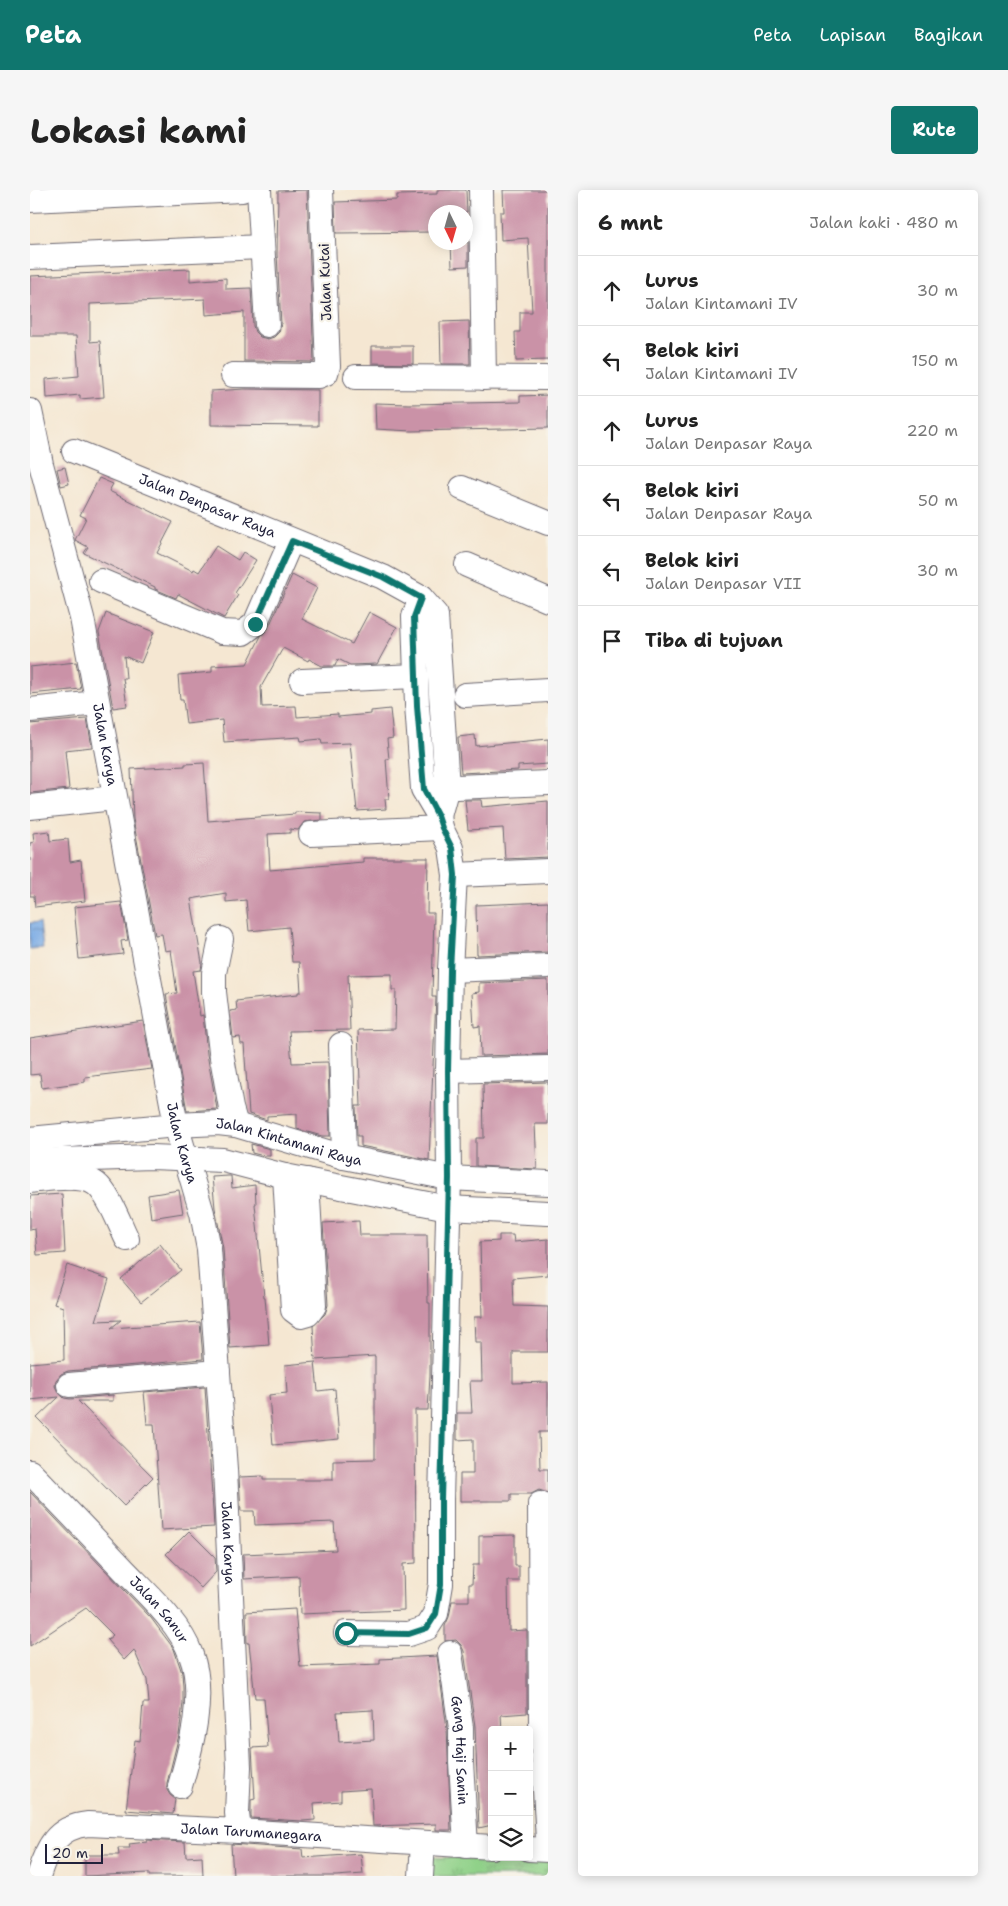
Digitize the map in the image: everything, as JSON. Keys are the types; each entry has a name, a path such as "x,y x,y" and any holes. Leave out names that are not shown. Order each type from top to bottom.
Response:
{"street":[{"path":"30,200 242,190"},
{"path":"259,190 266,325"},
{"name":"Jalan Kutai","path":"233,374 319,376 326,373 328,366 321,190"},
{"path":"481,190 484,378"},
{"path":"30,257 262,247"},
{"path":"356,377 548,378"},
{"name":"Jalan Karya","path":"30,411 40,464 82,618 176,1125 202,1212 209,1249 225,1469 239,1767 237,1813 239,1831"},
{"name":"Jalan Denpasar Raya","path":"74,451 383,577 421,598 436,615 447,787 440,822"},
{"path":"462,488 548,523"},
{"path":"101,581 222,632 243,633 255,624 292,541"},
{"path":"467,565 548,600"},
{"path":"346,1633 409,1634 427,1628 436,1614 441,1584 441,1500 449,1178 448,1071 450,970 455,875 452,848 424,789 414,617 421,598"},
{"path":"302,681 416,676"},
{"path":"465,695 548,690"},
{"path":"30,710 97,703"},
{"path":"424,789 548,783"},
{"path":"30,807 114,798"},
{"path":"311,834 440,822"},
{"path":"455,875 548,871"},
{"path":"221,939 214,973 214,992 221,1052 236,1125"},
{"path":"450,970 548,966"},
{"path":"341,1045 344,1157"},
{"path":"448,1071 548,1068"},
{"name":"Jalan Kintamani Raya","path":"30,1139 176,1125 218,1123 236,1125 344,1157 449,1178 548,1183"},
{"path":"30,1160 184,1157 223,1160 296,1178 448,1208 548,1213"},
{"path":"30,1180 72,1178 86,1179 96,1184 104,1194 127,1239"},
{"path":"296,1178 293,1310 301,1316"},
{"path":"69,1385 218,1372"},
{"name":"Jalan Sanur","path":"30,1472 172,1622 191,1655 196,1680 195,1722 191,1747 180,1786"},
{"path":"540,1504 544,1547 545,1650 541,1723 548,1840"},
{"name":"Gang Haji Sanin","path":"450,1653 461,1728 466,1846"},
{"name":"Jalan Tarumanegara","path":"38,1876 45,1855 56,1838 68,1829 81,1824 126,1824 488,1847"},
{"path":"421,1876 423,1843"},
{"path":"533,1849 548,1850"}],"green space":[{"path":"424,1857 488,1859 488,1861 548,1860 548,1876 424,1876"}],"water":[{"path":"40,922 43,948 30,949 30,923"}],"building":[{"path":"307,190 314,362 244,361 244,312 206,315 205,299 90,304 90,342 100,341 104,397 80,399 80,395 47,398 46,379 79,376 76,336 30,336 30,276 190,269 190,281 226,278 226,289 251,288 255,332 260,337 268,339 274,337 279,332 281,324 277,254 278,191"},
{"path":"437,190 466,190 467,205 428,205 428,232 336,233 335,202 397,200 397,195 437,194"},
{"path":"503,190 548,190 548,360 516,361 515,332 520,332 520,312 532,312 528,238 501,240 500,212 504,212"},
{"path":"451,250 468,250 468,266 452,267"},
{"path":"469,321 470,364 441,364 440,322"},
{"path":"372,346 413,346 413,364 372,363"},
{"path":"245,389 318,390 318,426 211,425 211,391"},
{"path":"548,395 548,428 411,431 376,429 375,403 520,402 520,396"},
{"path":"65,467 69,484 61,486 57,469"},
{"path":"99,478 113,484 109,491 173,522 157,553 193,571 194,569 199,572 216,546 238,560 243,552 256,560 235,593 238,595 224,618 178,594 176,598 155,589 155,587 84,553 88,547 75,540 86,518 80,515"},
{"path":"292,575 317,588 302,619 352,644 369,612 397,627 377,664 350,665 338,659 335,666 322,666 283,648 261,687 262,707 296,706 297,717 338,714 338,717 371,714 371,711 390,709 393,738 387,739 389,759 386,759 389,799 385,799 386,809 357,811 350,743 322,744 321,739 301,741 300,737 224,742 222,720 186,724 183,700 180,700 178,675 212,672 212,666 247,664 261,636 268,629"},
{"path":"106,613 154,632 141,663 124,656 126,678 123,678 127,706 113,708 99,632"},
{"path":"76,662 81,689 30,694 30,667"},
{"path":"87,719 92,747 65,750 69,789 30,793 30,724"},
{"path":"475,735 476,746 548,739 548,764 518,766 518,770 461,773 458,737"},
{"path":"204,763 208,821 295,814 295,812 322,813 322,820 304,822 298,830 290,829 290,833 268,834 270,870 363,862 363,858 428,858 427,913 434,913 432,997 436,997 429,1160 361,1146 361,1136 357,1136 356,1106 361,1106 358,1030 395,1029 396,990 392,990 392,974 348,975 350,1030 289,1031 292,1063 328,1062 330,1136 322,1136 297,1129 297,1114 267,1116 267,1120 249,1114 244,1044 241,1044 240,1037 233,1038 230,1011 237,1010 236,1001 298,994 298,992 301,992 299,962 292,962 289,927 249,931 246,900 226,902 226,893 191,899 202,963 201,970 193,971 200,1016 203,1015 207,1054 217,1109 187,1111 166,994 177,993 171,950 165,951 162,934 155,935 133,819 131,769"},
{"path":"465,800 481,800 482,807 548,801 548,857 505,859 503,828 468,830"},
{"path":"49,831 50,841 68,839 70,862 81,860 85,901 35,907 34,896 30,896 30,843 34,842 33,833"},
{"path":"121,902 128,940 121,941 123,954 79,959 74,907"},
{"path":"548,902 548,952 477,955 476,905"},
{"path":"548,980 548,1054 481,1056 480,1026 474,1027 472,993 479,992 479,983"},
{"path":"143,1021 152,1069 85,1077 85,1082 42,1088 40,1074 30,1075 30,1038"},
{"path":"548,1082 548,1124 535,1124 537,1169 476,1166 476,1138 484,1138 483,1084"},
{"path":"251,1144 270,1149 270,1156 252,1153"},
{"path":"231,1176 232,1188 255,1185 255,1204 269,1345 230,1348 223,1248 215,1208 212,1177"},
{"path":"179,1190 183,1213 151,1218 148,1195"},
{"path":"62,1194 65,1253 37,1255 35,1229 30,1230 30,1196"},
{"path":"359,1221 360,1235 427,1235 428,1303 430,1303 430,1376 428,1410 415,1410 416,1563 403,1564 404,1610 300,1614 299,1576 244,1579 243,1554 336,1550 334,1522 255,1525 254,1511 241,1511 239,1477 263,1476 263,1480 333,1480 333,1460 375,1459 375,1356 315,1360 313,1326 325,1314 328,1305 323,1223"},
{"path":"499,1235 513,1235 514,1242 548,1239 548,1275 513,1278 514,1306 548,1307 548,1352 513,1352 513,1383 548,1382 548,1432 539,1432 540,1469 548,1469 548,1493 539,1490 531,1494 511,1494 511,1501 460,1501 460,1474 473,1474 473,1439 457,1440 457,1413 472,1413 470,1381 482,1381 481,1342 475,1342 474,1317 482,1317 480,1242 499,1241"},
{"path":"160,1244 181,1270 141,1302 121,1279"},
{"path":"67,1265 109,1279 96,1321 121,1320 111,1328 200,1322 203,1359 68,1371 61,1374 56,1380 55,1386 64,1398 113,1395 113,1401 78,1401 153,1477 124,1506 37,1418 59,1397 30,1400 30,1363 64,1360 63,1307 54,1304"},
{"path":"315,1362 318,1391 335,1389 339,1439 273,1445 269,1395 287,1393 285,1365"},
{"path":"205,1387 214,1527 161,1530 154,1424 147,1424 144,1392"},
{"path":"30,1492 151,1618 174,1649 182,1673 183,1703 179,1735 167,1783 167,1790 175,1799 173,1814 126,1810 135,1740 140,1741 143,1703 149,1703 147,1680 134,1650 124,1660 107,1640 113,1635 86,1608 30,1646"},
{"path":"189,1531 215,1557 216,1572 201,1588 166,1554"},
{"path":"515,1535 515,1566 519,1566 519,1581 508,1581 509,1631 527,1630 527,1713 501,1715 502,1726 488,1726 488,1826 479,1828 475,1726 464,1651 456,1640 445,1641 445,1626 452,1601 469,1601 469,1584 472,1584 473,1565 479,1565 479,1536"},
{"path":"295,1609 300,1667 380,1664 380,1659 437,1656 447,1729 451,1830 436,1830 436,1824 373,1826 371,1789 341,1791 341,1801 314,1803 315,1820 251,1818 251,1800 255,1799 252,1748 268,1747 264,1698 255,1698 249,1643 247,1643 246,1612","holes":["373,1710 374,1740 339,1742 337,1712"]},
{"path":"147,1840 185,1842 186,1857 202,1856 203,1876 149,1876 149,1873 85,1876 85,1855 119,1855 118,1848 130,1848 129,1844 147,1842"},
{"path":"231,1844 302,1849 303,1858 361,1854 363,1874 336,1876 233,1876"}],"route":[{"path":"255,624 292,541 383,577 421,598 414,617 417,706 424,789 452,848 455,875 450,970 448,1071 449,1178 441,1500 441,1584 436,1614 427,1628 409,1634 346,1633"}]}
